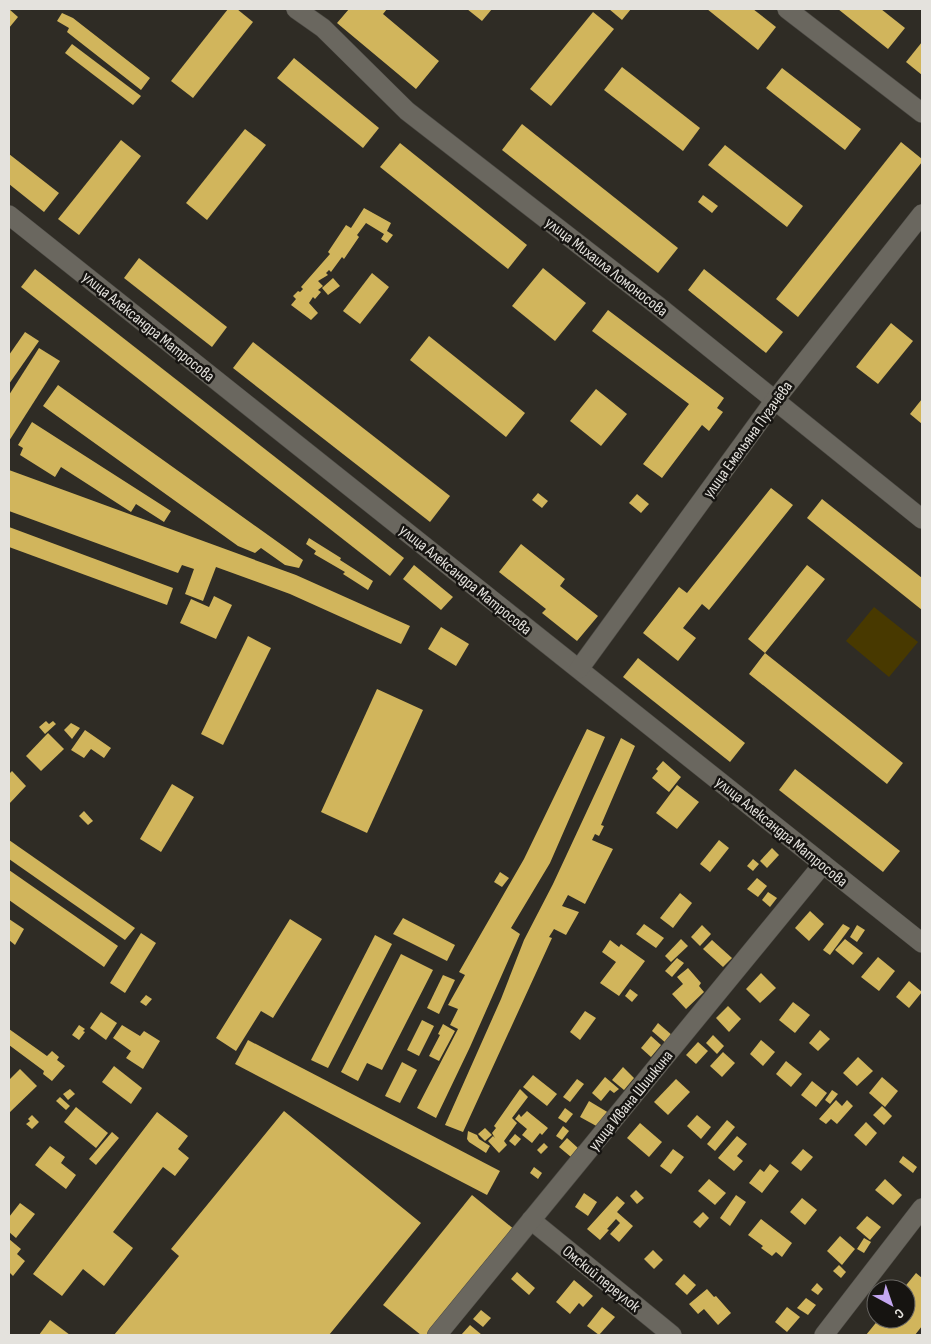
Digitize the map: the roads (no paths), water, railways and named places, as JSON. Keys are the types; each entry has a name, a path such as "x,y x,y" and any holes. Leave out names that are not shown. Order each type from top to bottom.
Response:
{"street":[{"name":"улица Михаила Ломоносова","path":"296,9 323,28 407,111 658,306 922,519"},
{"path":"787,9 922,113"},
{"name":"улица Емельяна Пугачёва","path":"579,669 775,400 922,214"},
{"name":"улица Александра Матросова","path":"9,215 922,943"},
{"name":"улица Ивана Шишкина","path":"437,1335 823,864"},
{"path":"824,1335 922,1208"},
{"name":"Омский переулок","path":"531,1220 672,1335"}]}
